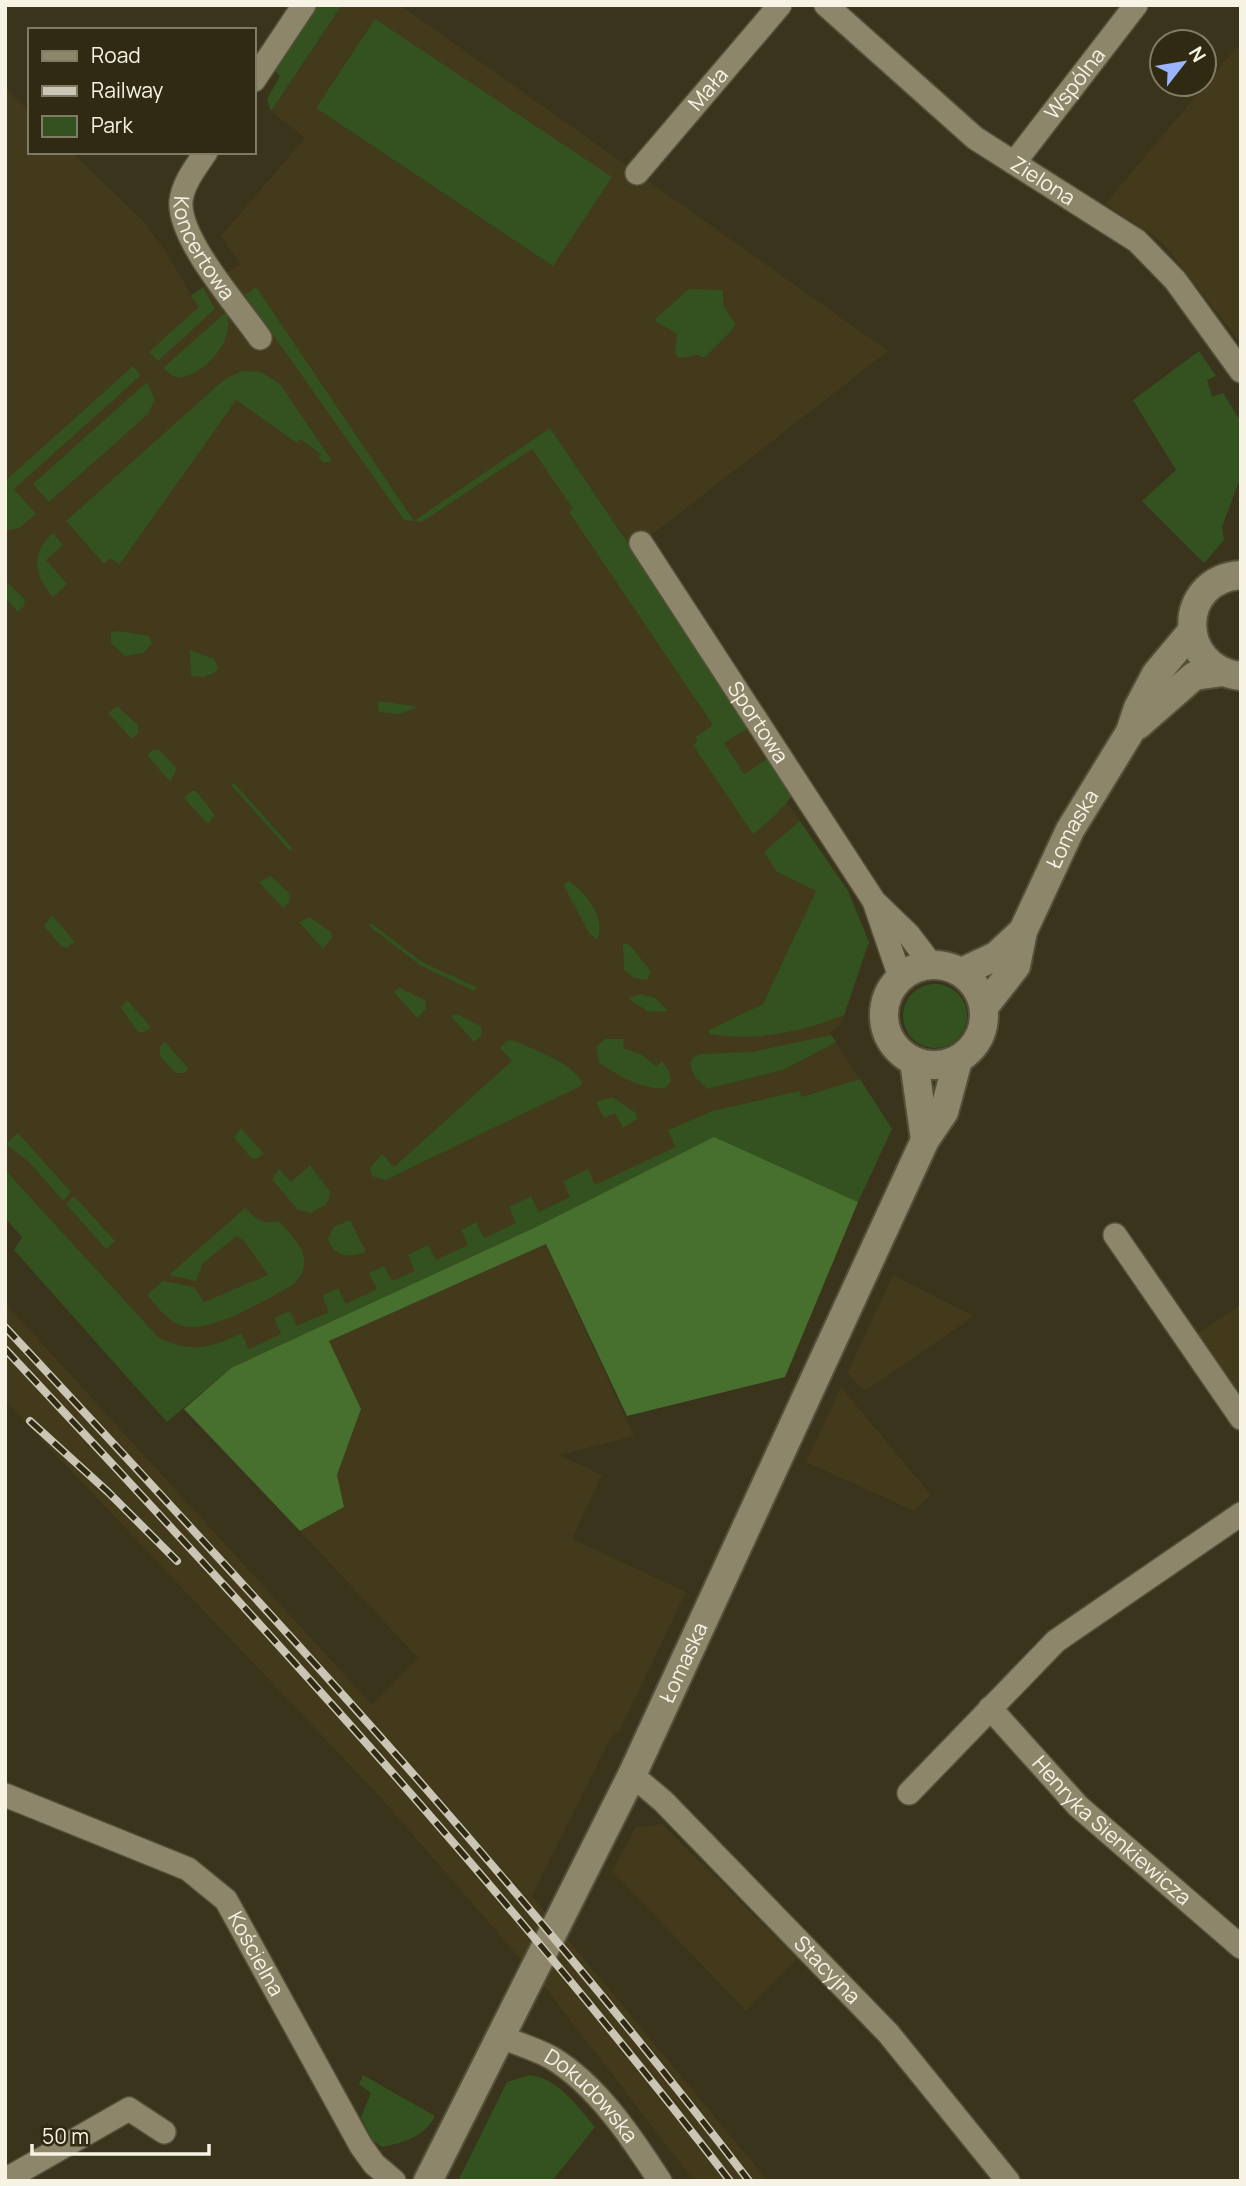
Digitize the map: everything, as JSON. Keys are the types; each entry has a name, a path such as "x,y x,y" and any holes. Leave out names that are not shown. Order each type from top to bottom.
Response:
{"street":[{"path":"256,77 304,5"},
{"name":"Mała","path":"637,173 780,5"},
{"name":"Zielona","path":"826,5 975,138 1137,241 1175,279 1241,371"},
{"name":"Wspólna","path":"1014,163 1136,5"},
{"name":"Koncertowa","path":"204,154 183,190 183,217 191,238 260,338"},
{"name":"Sportowa","path":"641,543 874,901 909,935 931,964"},
{"name":"Łomaska","path":"984,1007 1016,966 1023,931 1070,830 1130,732 1138,708 1157,674 1192,631 1197,602 1229,578 1241,561"},
{"name":"Łomaska","path":"1192,631 1202,656 1232,674"},
{"name":"Łomaska","path":"1130,732 1194,676 1232,674"},
{"name":"Sportowa","path":"874,901 901,977"},
{"name":"Łomaska","path":"961,972 996,956 1023,931"},
{"path":"931,964 961,972 977,987 984,1007 982,1032 968,1053 957,1060 936,1066 914,1061 898,1049 888,1035 884,1019 887,996 901,977 918,967 931,964"},
{"name":"Łomaska","path":"428,2181 632,1775 925,1140 944,1112 957,1060"},
{"path":"914,1061 925,1140"},
{"path":"1115,1235 1241,1418"},
{"path":"909,1793 1056,1641 1241,1514"},
{"name":"Henryka Sienkiewicza","path":"990,1708 1078,1806 1241,1947"},
{"name":"Stacyjna","path":"632,1775 663,1801 888,2033 1008,2181"},
{"name":"Kościelna","path":"5,1795 188,1869 220,1894 238,1916 361,2146 374,2164 394,2181"},
{"name":"Dokudowska","path":"501,2038 551,2057 569,2070 591,2090 660,2181"},
{"path":"5,2180 129,2109 164,2132"}],"shaded area":[{"path":"342,5 400,5 888,351 632,550 795,792 787,802 848,891 869,942 841,1025 830,1033 892,1129 858,1202 714,1138 538,1226 231,1368 167,1422 14,1250 22,1237 5,1218 5,88 28,110 28,154 74,154 145,223 165,250 191,295 240,264 221,236 305,138 271,111"},
{"path":"1237,47 1241,52 1241,344 1168,249 1152,234 1105,204 1194,98 1218,98 1218,70"},
{"path":"546,1244 634,1436 559,1455 602,1475 572,1539 686,1592 619,1732 614,1731 532,1896 768,2181 694,2181 548,1991 381,1798 5,1401 5,1303 372,1705 418,1658 300,1531 344,1507 337,1475 361,1409 329,1341"},
{"path":"893,1275 974,1316 865,1391 847,1373"},
{"path":"1241,1305 1241,1396 1198,1333"},
{"path":"841,1387 931,1495 914,1511 806,1462"},
{"path":"662,1824 797,1959 746,2011 612,1871 636,1827"}],"green space":[{"path":"318,5 342,5 271,111 267,99 280,76 275,71"},
{"path":"375,19 612,177 553,266 316,108"},
{"path":"203,287 215,309 158,361 149,352 199,307 191,296"},
{"path":"256,287 414,521 550,428 751,726 724,743 744,774 771,757 795,792 771,819 753,834 693,745 698,741 695,737 713,725 569,512 573,509 532,449 421,522 404,520 245,295"},
{"path":"689,289 723,290 723,305 735,324 704,358 698,355 679,358 675,353 677,334 654,320"},
{"path":"226,312 227,333 210,362 191,375 181,378 171,375 163,368"},
{"path":"1199,351 1216,376 1207,380 1212,397 1223,393 1241,422 1241,476 1222,527 1224,540 1204,563 1142,501 1176,470 1133,400"},
{"path":"133,366 141,375 14,489 36,514 19,528 5,531 5,481"},
{"path":"242,371 261,372 280,384 332,461 324,463 318,458 321,454 300,439 297,443 236,400 120,564 110,558 104,564 66,521 225,379"},
{"path":"147,382 155,400 147,415 49,502 33,484"},
{"path":"53,533 63,545 46,560 67,584 53,597 42,581 37,565 41,548"},
{"path":"5,580 25,600 24,606 18,612 5,598"},
{"path":"111,632 149,636 152,643 143,653 125,656 111,643"},
{"path":"190,650 214,659 218,667 216,672 204,677 191,676"},
{"path":"377,701 416,708 399,714 379,712"},
{"path":"117,706 138,725 138,733 132,739 108,713"},
{"path":"153,750 160,750 177,769 170,782 147,755"},
{"path":"234,783 293,849 290,851 231,785"},
{"path":"191,791 196,791 215,815 208,824 184,798"},
{"path":"800,821 848,891 869,942 844,1015 778,1034 743,1037 709,1034 709,1030 763,1004 816,891 777,872 764,852"},
{"path":"271,876 290,894 289,903 283,908 259,882"},
{"path":"569,881 588,899 597,915 597,940 589,933 565,888 564,884"},
{"path":"52,915 75,942 66,948 61,946 44,926"},
{"path":"309,917 331,932 332,938 323,949 299,922"},
{"path":"371,923 422,962 476,987 474,991 420,965 369,926"},
{"path":"623,943 630,945 651,972 647,980 634,978 624,970"},
{"path":"935,984 958,993 967,1016 958,1039 935,1048 912,1039 903,1016 912,993"},
{"path":"400,988 425,1000 426,1009 417,1018 393,991"},
{"path":"641,994 655,998 668,1011 649,1012 630,1000 630,997"},
{"path":"127,1000 151,1027 144,1032 138,1032 121,1008"},
{"path":"457,1014 481,1026 482,1035 474,1042 451,1016"},
{"path":"831,1035 836,1042 783,1070 707,1089 695,1077 690,1064 693,1057 701,1054 751,1052"},
{"path":"605,1039 624,1039 623,1048 642,1055 656,1066 662,1061 669,1071 671,1082 665,1088 647,1087 630,1081 599,1063 596,1047"},
{"path":"512,1040 569,1068 582,1082 579,1087 385,1180 372,1176 370,1168 382,1154 394,1167 512,1061 500,1048"},
{"path":"165,1042 189,1069 184,1073 175,1073 160,1056 160,1047"},
{"path":"860,1079 892,1129 858,1202 714,1138 538,1226 231,1368 167,1422 14,1250 22,1237 5,1218 5,1170 158,1337 179,1345 200,1347 220,1343 241,1333 249,1349 281,1334 274,1318 290,1311 297,1326 329,1312 322,1296 338,1288 346,1304 377,1289 369,1273 384,1266 392,1281 415,1271 408,1255 428,1245 436,1260 468,1245 461,1230 476,1222 484,1238 516,1223 509,1207 531,1196 539,1212 570,1197 563,1181 588,1169 595,1185 675,1147 668,1130 713,1111 799,1091 802,1097"},
{"path":"612,1097 636,1113 637,1119 623,1128 615,1113 604,1118 596,1102"},
{"path":"241,1128 264,1154 256,1159 251,1158 234,1137"},
{"path":"18,1133 71,1192 63,1201 30,1163 6,1144"},
{"path":"714,1137 858,1202 785,1377 627,1416 546,1244 329,1341 361,1409 337,1475 344,1507 300,1531 184,1409 231,1368 538,1226"},
{"path":"310,1165 331,1193 326,1205 310,1213 298,1210 272,1179 279,1169 291,1182"},
{"path":"74,1196 115,1241 106,1249 66,1204"},
{"path":"245,1208 260,1220 279,1221 292,1236 304,1259 300,1276 293,1285 223,1320 194,1327 172,1321 147,1295 163,1281 194,1287 204,1302 268,1275 245,1242 237,1236 203,1263 196,1281 169,1275"},
{"path":"350,1220 366,1252 342,1255 330,1245 328,1238 334,1227"},
{"path":"363,2075 435,2116 431,2123 420,2134 399,2143 383,2147 373,2141 361,2117 371,2093 359,2084"},
{"path":"530,2075 559,2088 595,2127 552,2181 458,2181 507,2082"}],"railway":[{"path":"5,1327 388,1745 572,1959 749,2181"},
{"path":"5,1349 193,1551 378,1756 557,1965 730,2181"},
{"path":"30,1421 108,1492 177,1561"}]}
